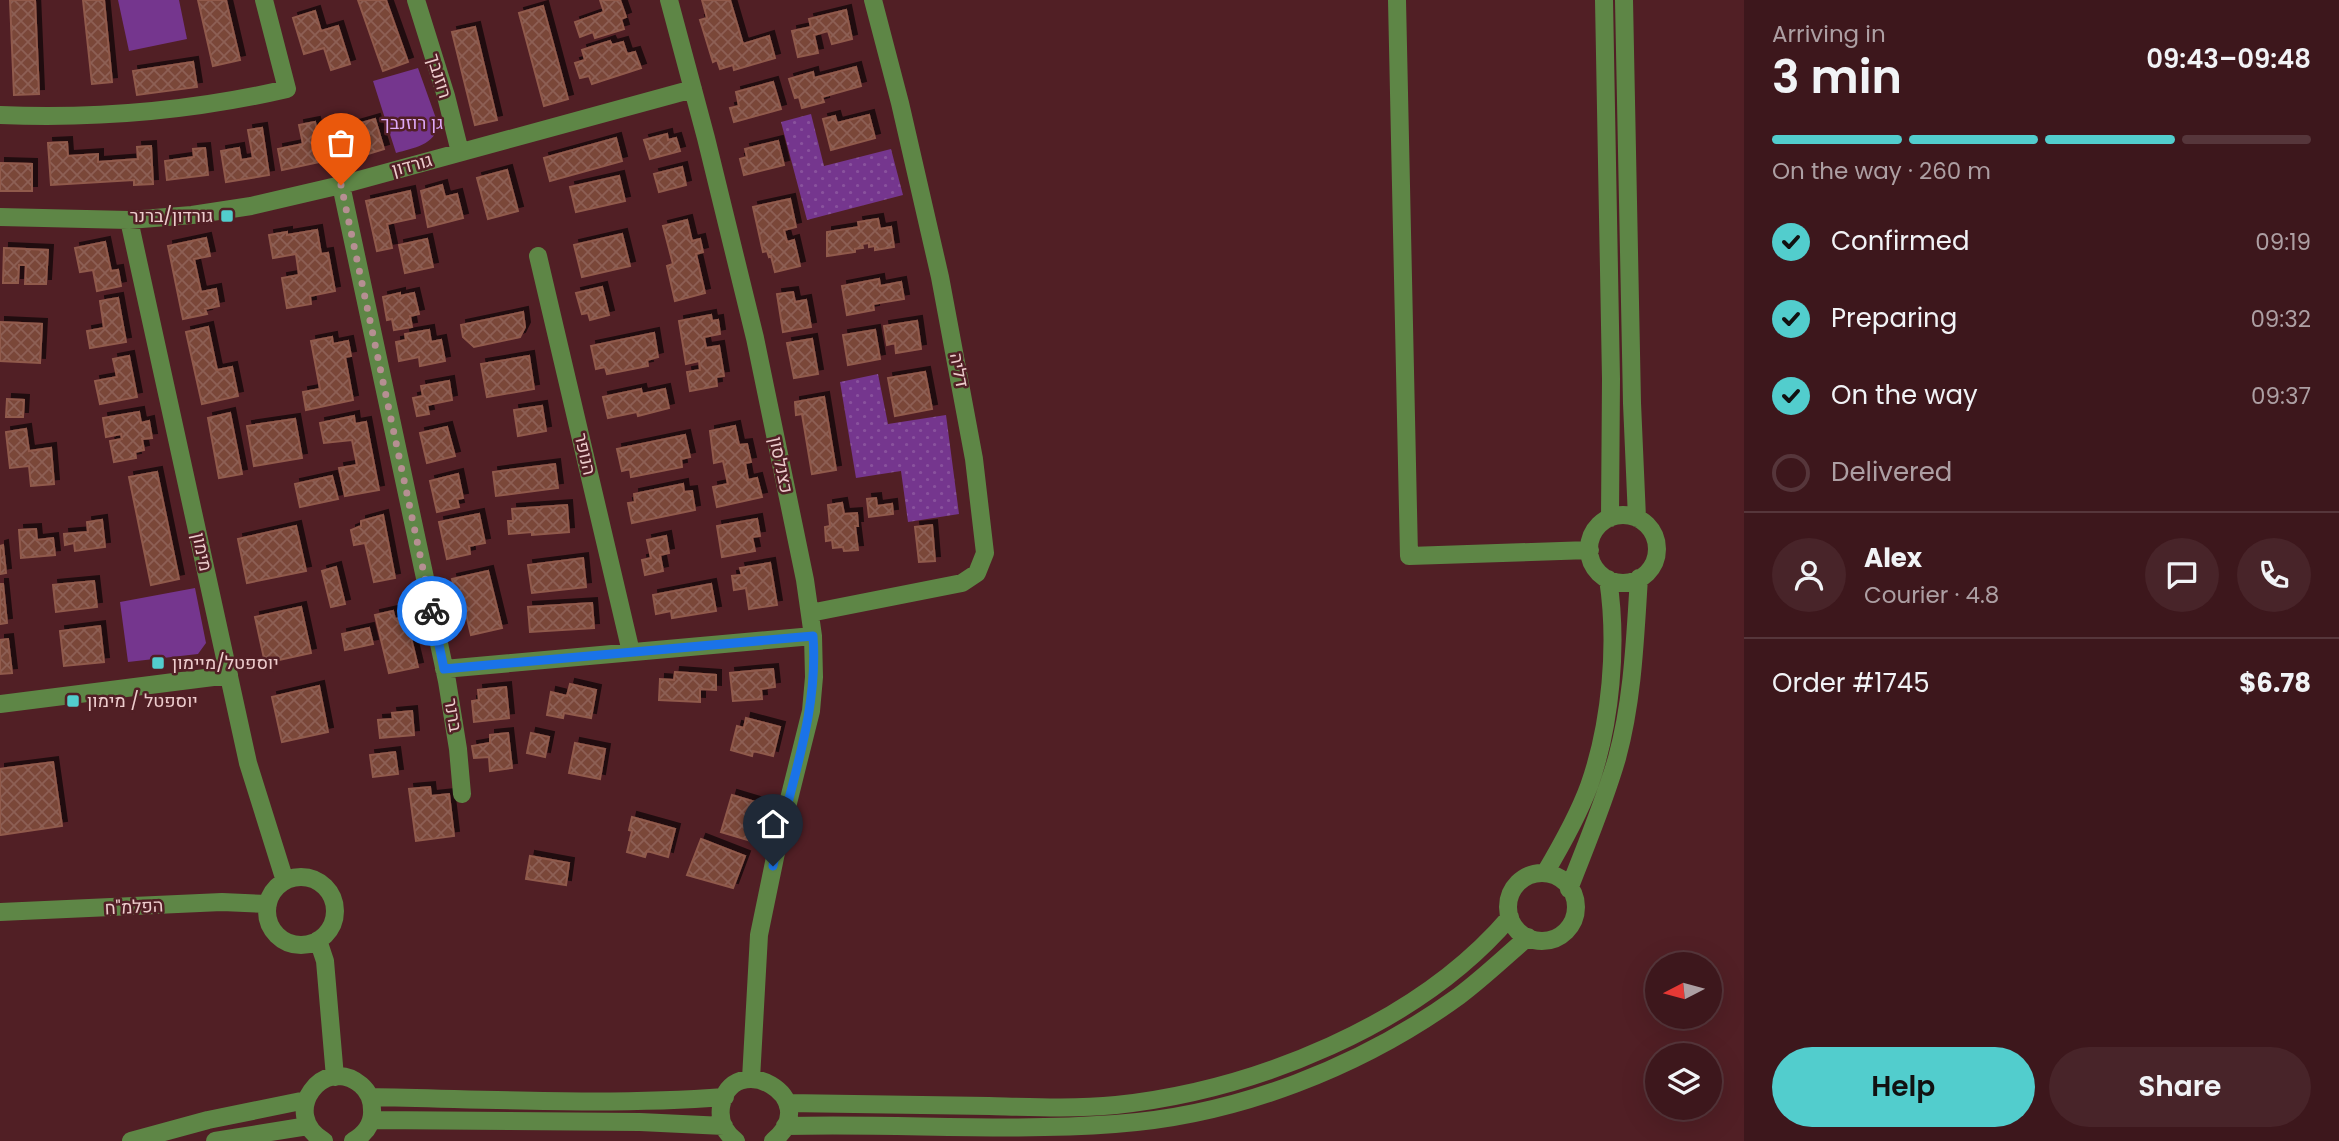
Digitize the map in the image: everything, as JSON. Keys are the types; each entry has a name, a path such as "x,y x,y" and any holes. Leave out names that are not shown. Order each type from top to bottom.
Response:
{"street":[{"path":"0,115 80,116 140,113 213,104 287,89 264,0"},
{"name":"רוזנבך","path":"415,0 446,96 460,152"},
{"name":"כצנלסון","path":"669,0 755,338 805,580 813,636 811,711 778,843 759,935 751,1079"},
{"name":"דליה","path":"810,613 956,586 977,573 985,553 972,446 950,324 900,103 873,0"},
{"path":"1398,0 1409,556 1590,550"},
{"path":"1604,0 1611,379 1610,518"},
{"path":"1624,0 1632,403 1637,518"},
{"name":"גורדון","path":"0,216 129,220 222,211 341,185 693,89"},
{"name":"ברנר","path":"341,185 444,669 458,749 462,794"},
{"name":"מימון","path":"129,220 248,764 285,881"},
{"name":"הנופר","path":"538,256 631,652"},
{"path":"1620,515 1637,518 1649,527 1656,545 1653,564 1639,578 1620,582 1608,579 1594,565 1590,550 1593,533 1601,523 1610,518 1620,515"},
{"path":"1569,889 1602,805 1622,733 1633,674 1639,578"},
{"path":"1545,873 1588,788 1599,753 1612,669 1613,612 1608,579"},
{"path":"444,669 813,636"},
{"path":"0,704 229,675"},
{"path":"1545,873 1557,877 1569,889 1575,910 1567,928 1552,939 1539,940 1516,929 1508,904 1515,886 1525,877 1545,873"},
{"path":"298,877 311,878 322,884 331,895 335,907 334,920 318,940 298,945 280,937 269,921 268,904 275,889 285,881 298,877"},
{"name":"הפלמ\"ח","path":"0,912 222,902 268,904"},
{"path":"787,1103 1047,1107 1115,1105 1230,1082 1298,1059 1350,1036 1406,1005 1464,964 1510,917"},
{"path":"785,1126 1058,1127 1116,1124 1205,1111 1292,1084 1395,1036 1460,995 1528,937"},
{"path":"318,940 325,961 335,1077"},
{"path":"324,1141 308,1126 304,1114 306,1100 316,1084 335,1077 354,1080 370,1097 371,1120 365,1132 353,1141"},
{"path":"736,1141 724,1126 721,1110 725,1097 733,1087 751,1079 770,1083 781,1092 787,1103 788,1116 785,1126 773,1141"},
{"path":"370,1097 609,1101 725,1097"},
{"path":"131,1141 306,1100"},
{"path":"371,1120 639,1122 724,1126"},
{"path":"215,1141 308,1126"}],"green space":[{"path":"118,0 179,0 187,39 129,51"},
{"name":"גן רוזנבך","path":"418,68 438,124 433,137 428,141 396,153 373,81"},
{"path":"811,114 824,166 891,149 903,195 807,220 781,122"},
{"path":"878,374 888,424 946,415 959,514 908,522 901,471 856,478 840,382"},
{"path":"195,588 206,643 198,654 128,662 120,602"}],"building":[{"path":"10,0 35,0 39,94 14,95"},
{"path":"83,0 104,0 112,82 92,84"},
{"path":"198,0 226,0 240,60 213,66"},
{"path":"358,0 386,0 408,62 383,71"},
{"path":"600,0 620,0 626,17 621,19 624,29 595,38 593,32 580,37 575,22 604,12"},
{"path":"702,0 730,0 743,44 769,36 775,58 734,70 733,65 720,69 717,60 713,62 700,20 707,18"},
{"path":"543,6 568,99 544,106 519,13"},
{"path":"846,10 852,39 832,44 828,31 814,35 818,53 798,57 792,31 811,27 809,19"},
{"path":"315,11 321,31 338,26 350,64 331,70 324,48 304,54 293,18"},
{"path":"475,27 497,120 475,125 452,32"},
{"path":"610,41 612,45 623,42 627,54 635,52 641,68 592,84 589,76 580,78 575,63 585,60 582,50"},
{"path":"193,62 197,87 137,95 133,71"},
{"path":"856,67 861,86 822,97 824,102 802,108 799,97 795,98 789,79 813,72 814,78"},
{"path":"773,82 781,109 734,122 730,108 739,106 736,92"},
{"path":"869,115 875,138 831,150 823,119 835,116 837,123"},
{"path":"375,119 384,149 342,162 335,138 354,133 351,126"},
{"path":"315,122 324,161 282,170 278,149 303,144 299,125"},
{"path":"262,128 269,175 226,182 221,151 239,148 241,160 253,158 248,130"},
{"path":"667,134 668,140 676,138 680,151 650,159 644,140"},
{"path":"616,138 622,161 550,181 544,158"},
{"path":"778,141 784,165 744,175 740,159 747,157 745,149"},
{"path":"67,142 68,156 98,154 98,162 138,159 137,147 151,146 153,184 134,185 134,180 51,185 48,143"},
{"path":"205,148 208,175 167,180 165,161 194,157 193,149"},
{"path":"0,163 32,164 32,191 0,191"},
{"path":"682,167 686,185 659,192 654,174"},
{"path":"507,170 518,211 488,219 477,178"},
{"path":"619,176 625,201 576,212 570,187"},
{"path":"442,185 445,197 457,194 463,218 428,227 421,191"},
{"path":"410,191 415,218 387,224 392,248 377,251 366,201"},
{"path":"790,199 796,227 784,230 787,242 794,240 800,266 775,272 771,256 769,257 767,251 763,252 753,207"},
{"path":"878,219 880,229 891,227 894,247 875,250 875,246 869,247 869,243 862,244 863,248 855,249 855,252 827,256 827,232 859,227 858,222"},
{"path":"687,220 692,241 700,239 703,252 696,254 705,293 675,301 667,266 673,264 663,226"},
{"path":"317,230 321,254 328,253 335,291 310,296 311,304 287,308 282,278 299,275 296,254 273,258 269,235"},
{"path":"622,234 630,266 582,277 574,245"},
{"path":"206,238 210,256 194,259 201,292 216,289 219,306 205,309 207,314 183,319 168,246"},
{"path":"427,239 433,267 405,273 399,245"},
{"path":"105,242 111,271 118,270 121,286 97,291 93,270 80,272 75,248"},
{"path":"4,248 48,250 46,284 25,284 26,265 19,265 18,283 3,283"},
{"path":"879,279 880,286 901,282 904,299 873,304 874,310 847,315 842,286"},
{"path":"602,287 609,315 590,320 588,313 582,314 576,293"},
{"path":"793,292 795,302 806,300 811,327 783,332 777,294"},
{"path":"400,293 400,296 414,293 419,314 410,316 412,327 394,330 392,319 387,320 383,297"},
{"path":"118,298 126,342 90,348 87,331 104,328 100,301"},
{"path":"523,312 525,327 520,337 474,347 463,337 461,325"},
{"path":"711,315 712,321 718,320 720,334 704,337 706,348 719,346 724,376 716,377 717,386 690,391 687,372 700,370 699,361 686,364 679,321"},
{"path":"917,321 921,349 896,353 895,343 887,345 884,326"},
{"path":"0,322 42,324 40,363 0,361"},
{"path":"208,327 217,370 232,367 238,396 202,404 186,332"},
{"path":"429,330 431,342 441,340 445,361 420,366 419,357 399,361 396,342 406,340 405,334"},
{"path":"875,330 880,359 848,365 843,335"},
{"path":"654,333 658,357 647,360 648,366 607,374 605,367 596,369 591,346"},
{"path":"332,337 333,344 348,341 351,356 345,357 353,400 306,410 303,392 320,389 311,341"},
{"path":"812,339 818,374 794,378 787,343"},
{"path":"129,356 137,397 100,404 95,381 117,377 113,359"},
{"path":"529,356 534,389 487,397 481,364"},
{"path":"925,372 932,409 895,416 888,378"},
{"path":"449,381 452,400 427,405 429,414 417,416 413,398 423,396 421,386"},
{"path":"641,389 642,394 665,389 669,408 638,416 637,412 608,418 603,397"},
{"path":"824,397 836,470 812,474 802,414 796,415 795,402"},
{"path":"7,399 24,400 23,417 6,417"},
{"path":"542,406 546,431 518,436 514,410"},
{"path":"139,412 141,423 149,421 152,438 142,439 144,450 135,452 136,458 114,462 110,441 122,439 121,434 106,437 103,418"},
{"path":"230,413 242,474 219,478 208,418"},
{"path":"354,416 355,424 366,422 379,490 345,496 339,468 357,465 352,440 324,443 320,423"},
{"path":"295,419 302,458 254,466 247,426"},
{"path":"735,426 739,445 747,444 751,462 745,463 748,480 757,478 762,497 717,507 713,487 728,484 723,461 714,463 710,431"},
{"path":"447,427 455,456 427,463 420,433"},
{"path":"26,429 29,451 51,448 54,484 31,486 29,466 10,468 6,432"},
{"path":"685,435 690,457 681,459 682,467 631,477 630,469 622,471 617,449"},
{"path":"555,464 558,488 496,496 493,472"},
{"path":"157,472 179,579 151,585 129,477"},
{"path":"458,474 463,498 457,499 459,507 437,512 430,481"},
{"path":"332,476 338,499 300,507 295,484"},
{"path":"683,484 684,492 692,491 695,510 632,523 628,503 635,502 634,494"},
{"path":"876,498 877,506 892,504 893,514 869,517 867,499"},
{"path":"842,503 844,514 857,513 858,526 855,526 858,550 844,551 843,547 833,548 832,540 826,541 825,527 830,526 828,505"},
{"path":"567,505 569,532 509,534 508,521 513,521 512,509"},
{"path":"479,514 485,543 469,546 470,554 447,559 439,522"},
{"path":"383,515 395,578 374,582 365,543 354,545 351,530 361,526 361,521"},
{"path":"757,519 760,536 752,537 755,551 722,557 717,526"},
{"path":"102,520 105,547 75,551 74,543 65,545 64,534 88,532 87,522"},
{"path":"932,525 935,561 919,562 915,527"},
{"path":"296,526 306,571 247,583 238,539"},
{"path":"36,529 37,540 53,538 55,555 21,558 19,530"},
{"path":"666,536 669,553 660,555 663,571 645,575 642,560 651,558 647,540"},
{"path":"3,545 6,573 0,574 0,546"},
{"path":"583,558 586,587 532,593 528,565"},
{"path":"770,563 777,605 749,609 746,588 734,590 732,576 742,575 740,568"},
{"path":"336,567 345,604 331,607 322,571"},
{"path":"488,571 502,628 471,635 465,610 460,611 452,579"},
{"path":"94,581 97,607 56,612 53,585"},
{"path":"0,584 3,584 7,623 0,624"},
{"path":"711,584 716,611 672,618 671,611 656,614 653,595"},
{"path":"592,603 594,628 530,632 528,607"},
{"path":"301,607 311,653 265,663 255,617"},
{"path":"393,611 395,619 406,617 418,667 389,673 375,615"},
{"path":"100,626 104,662 64,666 60,631"},
{"path":"369,628 373,644 345,650 342,634"},
{"path":"8,639 12,673 0,674 0,640"},
{"path":"773,669 775,687 761,689 762,699 733,701 730,673"},
{"path":"675,672 716,675 716,690 700,689 700,702 659,700 660,679 674,680"},
{"path":"570,684 596,690 591,718 564,713 563,718 547,715 551,692 567,696"},
{"path":"319,686 328,732 282,742 272,697"},
{"path":"506,687 509,718 474,722 472,701 479,700 478,690"},
{"path":"412,711 414,735 380,738 378,720 393,719 392,713"},
{"path":"746,718 780,727 773,756 753,751 752,756 731,750 737,726 744,728"},
{"path":"508,733 512,768 490,771 489,757 474,758 472,746 490,743 490,735"},
{"path":"531,733 549,737 545,757 527,753"},
{"path":"575,743 605,749 600,779 569,773"},
{"path":"395,752 398,774 373,777 370,755"},
{"path":"53,762 62,826 0,835 0,769"},
{"path":"430,787 431,796 449,794 454,836 416,841 409,789"},
{"path":"732,795 769,806 763,828 755,826 751,841 721,832"},
{"path":"632,817 675,829 668,857 647,851 645,857 627,852"},
{"path":"701,839 745,856 733,888 687,875"},
{"path":"530,856 569,863 566,885 526,879"}],"way so far":[{"path":"341,185 432,611"}],"place":[{"name":"גורדון/ברנר","path":"227,216"},
{"name":"יוספטל/מיימון","path":"158,663"},
{"name":"יוספטל / מימון","path":"73,701"}],"route":[{"path":"432,611 444,669 813,636 811,711 773,866"}]}
